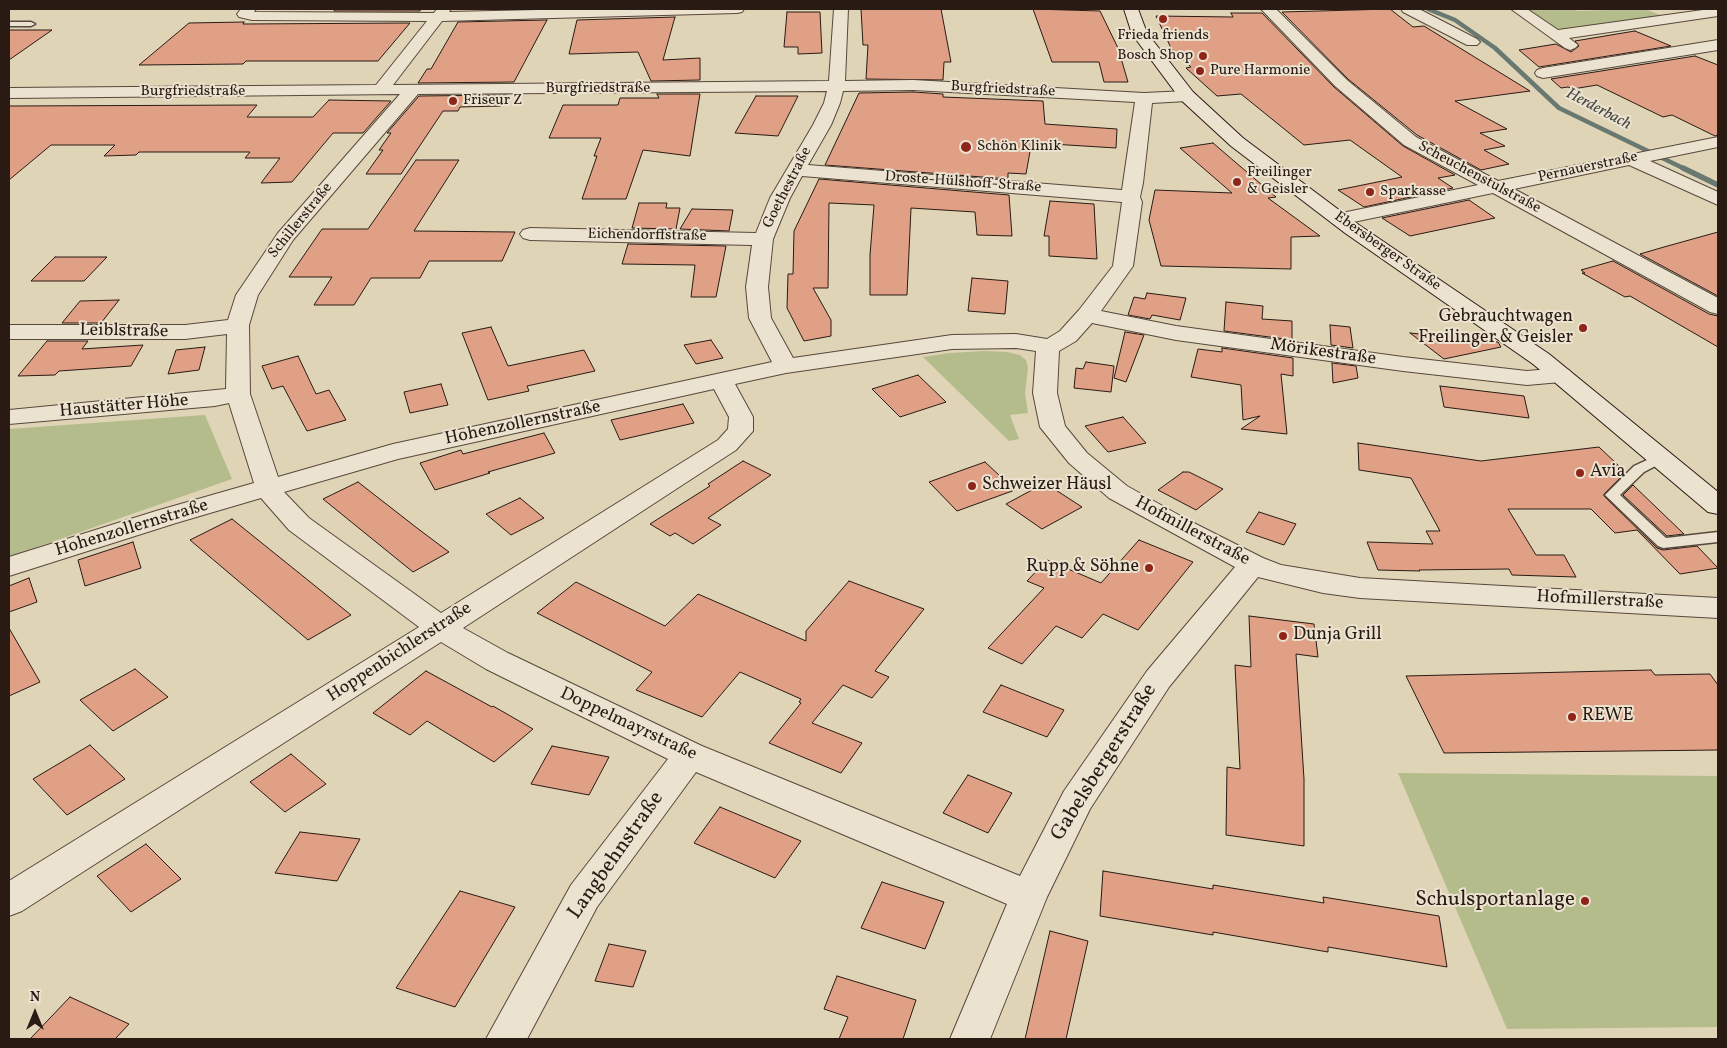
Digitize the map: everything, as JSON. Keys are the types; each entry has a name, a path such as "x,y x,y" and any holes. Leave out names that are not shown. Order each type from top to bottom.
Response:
{"street":[{"path":"250,9 244,14 252,16 737,9"},
{"name":"Goethestraße","path":"786,366 760,318 757,287 763,239 780,198 822,125 836,86 841,9"},
{"name":"Ebersberger Straße","path":"1132,9 1140,34 1187,96 1237,142 1339,219 1541,359 1718,506"},
{"name":"Scheuchenstulstraße","path":"1268,9 1341,83 1410,141 1718,307"},
{"path":"1408,9 1472,42"},
{"path":"1518,9 1598,65"},
{"path":"1660,9 1710,29"},
{"path":"1556,35 1718,12"},
{"path":"380,91 440,13"},
{"path":"1543,73 1718,45"},
{"name":"Burgfriedstraße","path":"9,93 412,91 913,85 1144,98 1187,96"},
{"name":"Schillerstraße","path":"268,488 257,448 238,394 238,325 247,295 285,237 412,91"},
{"path":"1048,348 1068,336 1087,315 1123,266 1144,98"},
{"name":"Pernauerstraße","path":"1339,219 1718,142"},
{"path":"1635,158 1718,199"},
{"name":"Droste-Hülshoff-Straße","path":"795,170 1088,192 1130,198"},
{"name":"Eichendorffstraße","path":"530,234 763,239"},
{"name":"Mörikestraße","path":"1087,315 1176,332 1404,364 1527,378 1561,376"},
{"name":"Leiblstraße","path":"9,332 185,332 216,330 238,325"},
{"name":"Hohenzollernstraße","path":"9,567 166,516 393,452 786,366 952,342 1016,341 1038,343 1048,348"},
{"name":"Hofmillerstraße","path":"1048,348 1045,393 1053,427 1078,458 1118,492 1176,525 1254,565 1275,573 1323,583 1360,588 1718,608"},
{"name":"Hoppenbichlerstraße","path":"9,900 727,445 740,431 741,418 721,380"},
{"name":"Haustätter Höhe","path":"9,417 215,399 238,394"},
{"name":"Doppelmayrstraße","path":"268,488 274,498 299,524 440,628 497,661 690,755 997,882 1028,897"},
{"name":"Gabelsbergerstraße","path":"970,1039 1028,897 1076,801 1158,679 1254,565"},
{"name":"Langbehnstraße","path":"506,1039 584,896 690,755"}],"lane":[{"path":"9,24 32,24"},
{"path":"1660,458 1640,469 1612,495 1663,543 1718,537"}],"green space":[{"path":"1528,9 1574,9 1577,11 1645,9 1665,17 1558,31"},
{"path":"984,351 1007,352 1020,355 1026,360 1028,368 1025,393 1028,413 1010,415 1019,439 1009,441 923,357"},
{"path":"205,415 232,479 9,557 9,429"},
{"name":"Schulsportanlage","path":"1398,773 1718,776 1718,1027 1507,1029"}],"building":[{"path":"335,9 421,9 420,11 334,11"},
{"path":"861,9 941,9 951,62 944,62 943,80 866,79 868,45 863,45"},
{"path":"1033,9 1100,11 1118,48 1128,82 1104,82 1099,62 1052,62"},
{"path":"1390,9 1413,27 1424,26 1530,91 1455,101 1507,129 1480,133 1505,146 1484,150 1509,164 1481,170 1417,135 1348,79 1282,12"},
{"path":"787,12 820,12 822,53 798,54 798,47 784,47"},
{"path":"1231,13 1262,13 1334,87 1403,146 1455,175 1438,178 1453,188 1364,207 1338,190 1402,177 1350,140 1304,145 1241,94 1217,96 1186,68 1191,67 1171,48 1156,16 1233,17"},
{"path":"675,17 663,60 700,58 700,80 651,81 638,52 569,54 577,20"},
{"path":"547,20 514,82 418,83 427,69 431,69 458,22"},
{"path":"244,22 243,24 410,23 378,61 246,61 243,64 139,65 189,23"},
{"path":"9,30 52,30 9,60"},
{"path":"1635,31 1671,46 1539,67 1519,50 1556,44 1571,52 1579,46 1575,41"},
{"path":"1695,56 1718,65 1718,135 1715,136 1672,115 1663,117 1597,85 1573,89 1568,87 1561,88 1551,79"},
{"path":"913,92 943,94 943,97 1043,101 1045,124 1117,129 1116,148 1052,144 1052,147 1031,146 1026,174 1008,173 1008,179 825,165 859,93"},
{"path":"657,94 700,94 690,156 643,150 626,199 582,199 597,156 594,156 601,138 549,138 563,105 618,105 620,98 659,98"},
{"path":"507,95 501,106 460,107 458,111 443,111 401,174 366,174 383,150 379,150 391,133 387,133 419,96"},
{"path":"756,96 798,96 778,136 735,133"},
{"path":"329,100 391,101 363,133 333,133 292,182 261,183 280,158 245,158 250,152 139,152 136,155 104,156 115,145 51,145 9,180 9,106 257,105 247,117 313,117"},
{"path":"1213,143 1276,197 1268,198 1320,236 1291,237 1291,269 1161,266 1149,220 1155,190 1232,193 1180,148"},
{"path":"416,160 459,160 414,231 515,232 502,261 429,261 420,278 371,278 354,305 314,305 332,277 289,277 322,229 368,229"},
{"path":"819,179 1009,195 1012,236 977,235 975,212 911,208 907,295 870,295 870,255 874,205 829,203 828,288 813,288 831,320 831,336 804,341 787,308 788,274 793,274 794,231"},
{"path":"1469,200 1495,218 1410,236 1382,218"},
{"path":"1050,201 1094,204 1097,259 1049,256 1049,236 1044,236"},
{"path":"639,203 667,203 666,208 680,208 676,229 632,228"},
{"path":"692,209 733,210 729,231 680,229"},
{"path":"1718,232 1718,296 1640,254 1664,247"},
{"path":"628,244 726,246 716,297 691,297 695,265 622,264"},
{"path":"55,257 107,257 84,281 31,281"},
{"path":"1613,261 1709,314 1718,316 1718,347 1630,296 1625,297 1582,273 1585,273 1581,270"},
{"path":"972,278 1008,281 1005,314 968,311"},
{"path":"1147,293 1186,298 1180,320 1152,315 1150,319 1128,315 1134,297 1145,299"},
{"path":"119,300 101,323 62,323 80,301"},
{"path":"1226,302 1263,306 1262,319 1292,321 1292,340 1224,331"},
{"path":"1330,325 1350,327 1353,348 1331,345"},
{"path":"491,327 508,366 584,350 595,371 527,386 529,391 488,400 462,333"},
{"path":"1125,332 1144,335 1126,382 1114,378"},
{"path":"1410,333 1498,342 1501,347 1444,359"},
{"path":"711,340 723,358 696,364 684,345"},
{"path":"47,341 88,341 82,349 143,345 131,366 59,371 55,375 18,376"},
{"path":"205,347 199,370 168,374 176,350"},
{"path":"1222,348 1293,358 1293,376 1281,374 1287,434 1241,429 1260,416 1243,420 1241,385 1191,377 1198,349 1222,352"},
{"path":"298,356 316,394 329,390 346,420 307,431 283,386 272,389 262,366"},
{"path":"1086,362 1114,366 1111,392 1074,388 1076,368 1083,369"},
{"path":"1332,363 1356,366 1358,378 1333,383"},
{"path":"918,375 946,402 900,417 872,389"},
{"path":"441,384 448,405 410,413 404,392"},
{"path":"1440,386 1524,396 1529,418 1444,407"},
{"path":"683,404 694,423 620,440 611,420"},
{"path":"1123,417 1146,443 1108,452 1085,426"},
{"path":"544,433 555,453 488,472 490,473 435,490 420,463 461,450 463,454"},
{"path":"1358,443 1481,461 1599,447 1619,466 1614,466 1623,475 1604,496 1657,548 1663,550 1697,546 1718,568 1680,574 1637,530 1615,533 1591,509 1508,509 1536,555 1564,555 1576,577 1512,575 1509,569 1378,570 1367,542 1433,544 1426,531 1440,531 1411,478 1359,470"},
{"path":"743,461 771,475 708,518 721,525 693,544 675,533 670,536 650,524 710,486 708,484"},
{"name":"Schweizer Häusl","path":"985,462 1015,490 957,511 929,482"},
{"path":"1183,472 1189,472 1223,489 1196,510 1158,490"},
{"path":"358,482 449,552 413,572 323,499"},
{"path":"1045,483 1082,507 1042,529 1006,504"},
{"path":"1633,485 1684,534 1667,536 1623,495"},
{"path":"520,498 544,518 511,535 486,514"},
{"path":"1259,512 1296,524 1284,545 1246,532"},
{"path":"232,519 351,615 308,640 190,540"},
{"path":"1139,540 1193,562 1138,630 1103,614 1082,638 1056,626 1022,664 988,648 1044,588 1027,581 1047,560 1101,583"},
{"path":"133,542 141,568 85,586 78,560"},
{"path":"29,578 37,602 9,612 9,586"},
{"path":"849,581 924,609 875,671 889,677 872,698 843,685 812,723 862,743 841,773 769,743 801,703 799,702 801,699 740,672 702,717 636,690 652,672 537,613 576,582 665,626 698,594 806,641 806,631"},
{"path":"1249,616 1314,624 1318,657 1296,654 1304,779 1304,846 1226,835 1227,767 1240,769 1235,665 1251,667"},
{"path":"9,628 40,682 9,696"},
{"path":"135,669 168,697 113,731 80,700"},
{"name":"REWE","path":"1651,670 1655,675 1710,674 1718,685 1718,750 1444,753 1406,676"},
{"path":"426,671 533,729 494,762 427,721 410,735 373,713"},
{"path":"1001,685 1064,710 1047,737 983,712"},
{"path":"90,745 125,779 67,815 33,779"},
{"path":"552,746 609,757 589,795 531,784"},
{"path":"291,754 326,784 285,812 250,782"},
{"path":"968,775 1012,793 988,833 943,813"},
{"path":"720,807 801,841 775,878 694,843"},
{"path":"300,832 360,839 337,881 275,873"},
{"path":"146,844 181,879 131,912 97,876"},
{"path":"1103,871 1213,889 1213,885 1324,903 1323,897 1439,916 1447,967 1328,947 1328,952 1213,932 1213,935 1100,916"},
{"path":"882,882 944,902 925,949 861,928"},
{"path":"460,891 515,907 455,1007 396,988"},
{"path":"1050,931 1088,941 1066,1039 1025,1039"},
{"path":"609,944 646,951 633,987 595,981"},
{"path":"837,976 916,1000 903,1039 839,1039 848,1017 824,1009"},
{"path":"70,997 129,1024 115,1039 30,1039"}],"waterway":[{"name":"Herderbach","path":"1428,9 1455,20 1495,48 1559,108 1685,169"},
{"name":"Herderbach","path":"1683,168 1718,185"}],"place":[{"name":"Frieda friends","path":"1163,19"},
{"name":"Bosch Shop","path":"1203,56"},
{"name":"Pure Harmonie","path":"1200,71"},
{"name":"Friseur Z","path":"453,101"},
{"name":"Schön Klinik","path":"966,147"},
{"name":"Freilinger & Geisler","path":"1237,182"},
{"name":"Sparkasse","path":"1370,192"},
{"name":"Gebrauchtwagen Freilinger & Geisler","path":"1583,328"},
{"name":"Avia","path":"1580,473"},
{"name":"Schweizer Häusl","path":"972,486"},
{"name":"Rupp & Söhne","path":"1149,568"},
{"name":"Dunja Grill","path":"1283,636"},
{"name":"REWE","path":"1572,717"},
{"name":"Schulsportanlage","path":"1585,901"}]}
